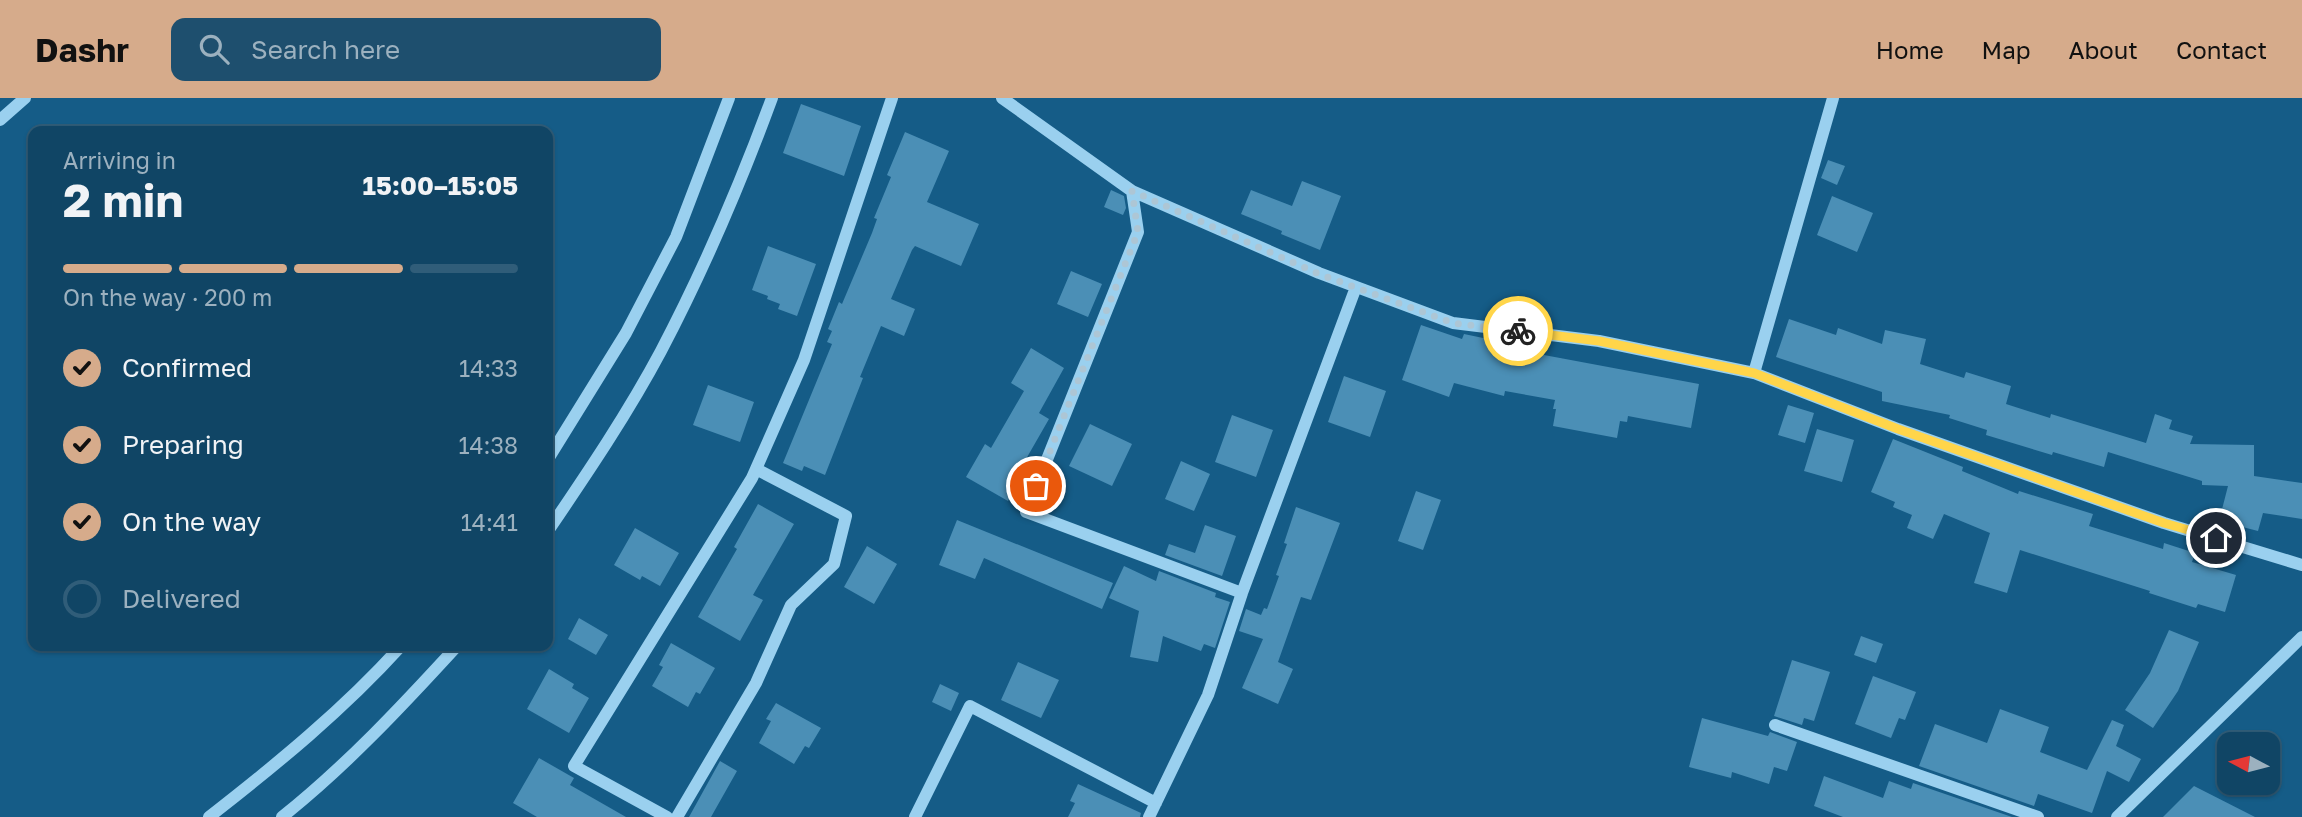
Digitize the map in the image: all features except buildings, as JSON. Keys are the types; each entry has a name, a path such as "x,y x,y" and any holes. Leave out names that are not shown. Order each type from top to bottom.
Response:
{"street":[{"path":"0,120 24,98"},
{"path":"553,451 626,333 676,237 729,98"},
{"path":"553,524 601,452 660,353 712,248 745,173 772,98"},
{"path":"667,817 574,766 756,469 804,360 892,98"},
{"path":"1002,98 1132,191 1319,274 1453,323 1599,341 1754,373 1898,429 2164,523 2302,565"},
{"path":"1754,373 1833,98"},
{"path":"1132,191 1138,232 1026,512 1242,593"},
{"path":"1149,817 1208,695 1242,593 1356,287"},
{"path":"677,817 756,683 791,605 834,564 846,516 756,469"},
{"path":"2117,817 2302,637"},
{"path":"209,817 285,757 396,651"},
{"path":"282,817 315,791 452,651"},
{"path":"915,817 970,706 1156,803"},
{"path":"1775,725 2038,817"}],"way so far":[{"path":"1036,486 1138,232 1132,191 1319,274 1453,323 1518,331"}],"route":[{"path":"1518,331 1599,341 1754,373 1898,429 2164,523 2216,538"}]}
